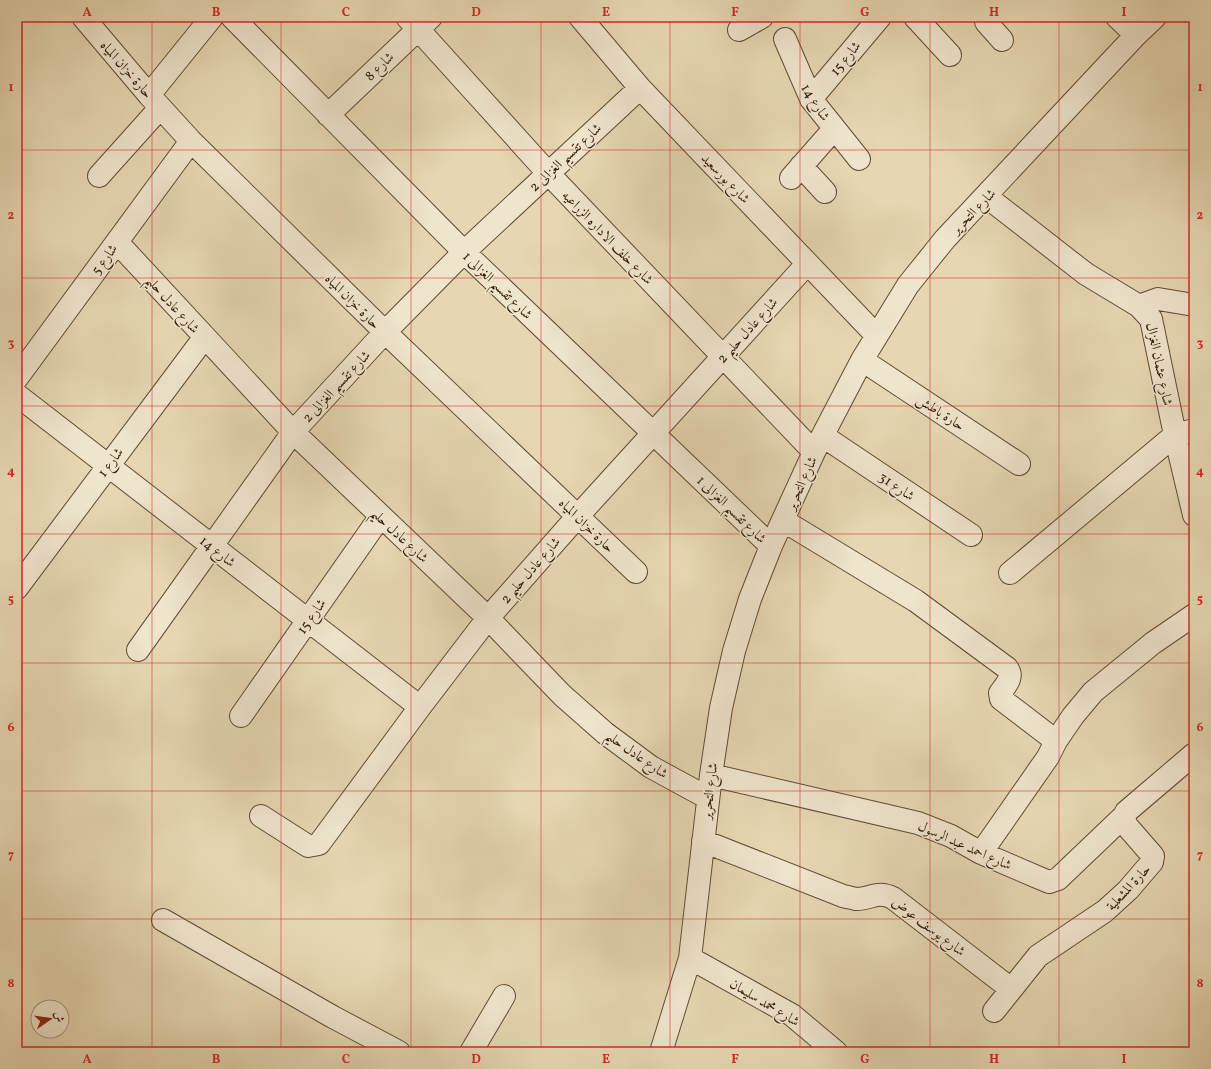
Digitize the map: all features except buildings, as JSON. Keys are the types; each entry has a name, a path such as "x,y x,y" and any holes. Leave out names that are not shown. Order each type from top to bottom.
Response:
{"street":[{"name":"حارة خزان المياه","path":"83,17 154,101 191,141 385,332 636,572"},
{"path":"99,176 154,101 212,17"},
{"name":"شارع تقسيم الغزالى 1","path":"232,17 464,252 771,546"},
{"name":"شارع بورسعيد","path":"580,17 640,88 876,335"},
{"path":"739,30 762,17"},
{"path":"915,17 950,55"},
{"path":"990,17 986,22 1002,40"},
{"path":"1117,17 1136,35"},
{"name":"شارع التحرير","path":"661,1052 690,958 710,776 721,708 734,651 750,598 771,546 784,521 818,444 876,335 908,285 945,239 986,197 1136,35 1155,17"},
{"name":"شارع 15","path":"811,99 872,20"},
{"name":"شارع 8","path":"328,115 419,21"},
{"name":"شارع خلف الاداره الزراعيه","path":"419,21 548,174 723,357 818,444"},
{"name":"شارع 14","path":"785,39 811,99 859,160"},
{"name":"شارع تقسيم الغزالى 2","path":"138,650 293,432 385,332 464,252 640,88"},
{"path":"825,192 796,172 834,129"},
{"name":"شارع 5","path":"17,378 191,141"},
{"name":"شارع عثمان الغزال","path":"986,197 1086,274 1139,306 1152,319 1184,432 1193,504"},
{"name":"شارع عادل حليم","path":"117,242 204,338 293,432 380,517 488,618 562,695 605,733 651,767 708,798"},
{"name":"شارع عادل حليم 2","path":"261,816 308,846 319,844 488,618 577,517 808,264"},
{"path":"1139,306 1158,299 1194,305"},
{"name":"شارع 1","path":"17,588 204,338"},
{"name":"حارة باطش","path":"862,360 1019,464"},
{"name":"شارع 14","path":"17,395 420,707"},
{"path":"1010,573 1184,432"},
{"name":"شارع 31","path":"818,444 971,536"},
{"name":"شارع 15","path":"241,716 380,517"},
{"path":"784,521 916,601 1007,668 1009,671 1009,680 1000,693 1001,699 1056,741"},
{"path":"981,853 1048,757 1056,741 1073,716 1093,692 1153,643 1194,615"},
{"path":"1124,816 1126,812 1194,754"},
{"name":"شارع احمد عبد الرسول","path":"710,776 918,823 950,836 981,853 1045,882 1054,881 1124,816"},
{"name":"حارة المشعلية","path":"994,1011 1045,949 1080,930 1105,911 1128,890 1152,862 1153,856 1126,824 1124,816"},
{"name":"شارع يوسف عوض","path":"703,840 844,896 856,899 878,894 886,894 1011,989"},
{"path":"163,920 333,1017 399,1052"},
{"name":"شارع محمد سليمان","path":"690,958 792,1015 836,1052"},
{"path":"471,1052 504,996"}]}
